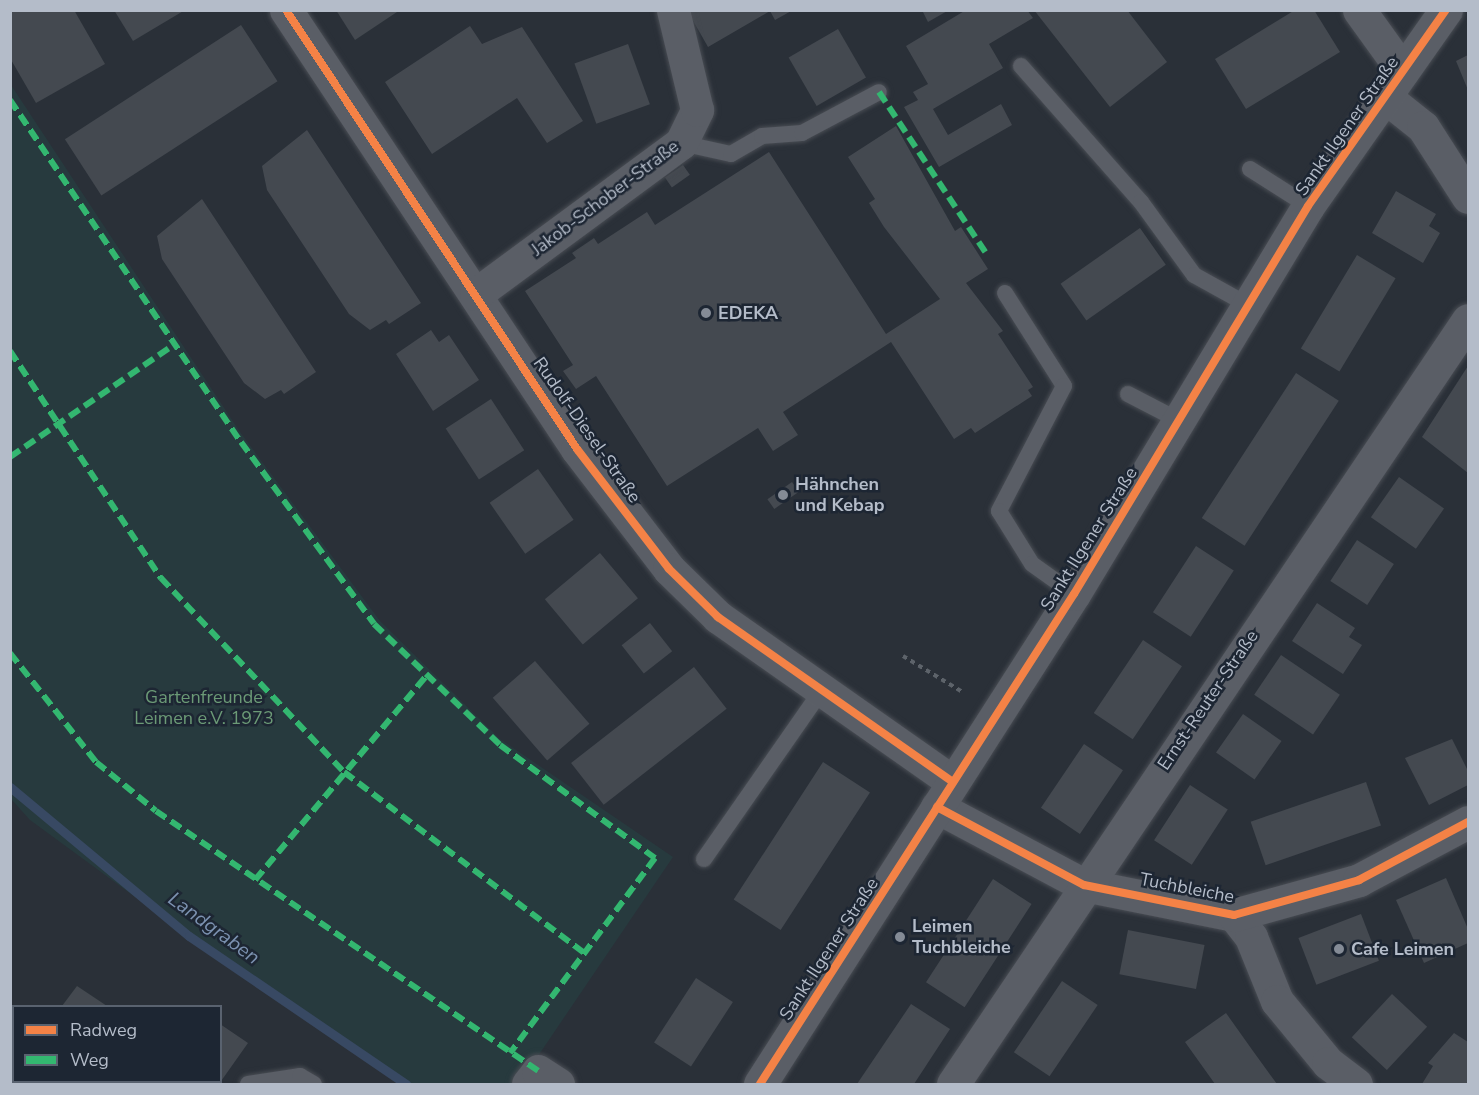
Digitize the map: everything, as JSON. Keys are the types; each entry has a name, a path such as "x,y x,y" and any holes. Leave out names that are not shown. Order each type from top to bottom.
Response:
{"street":[{"name":"Rudolf-Diesel-Straße","path":"286,10 577,449 669,569 718,617 820,693 945,794"},
{"name":"Jakob-Schober-Straße","path":"476,294 681,143 697,110 674,10"},
{"path":"1359,10 1394,83 1468,197"},
{"name":"Sankt Ilgener Straße","path":"760,1084 1074,594 1250,306 1308,206 1446,10"},
{"name":"Ernst-Reuter-Straße","path":"953,1084 1083,885 1468,320"},
{"name":"Tuchbleiche","path":"945,794 1083,885 1234,915 1359,880 1468,822"},
{"path":"1234,915 1247,930 1277,1002 1300,1033 1356,1084"},
{"path":"528,1084 538,1071 558,1084"}],"lane":[{"path":"1021,66 1141,202 1194,275 1250,306"},
{"path":"681,143 731,154 762,136 802,134 879,92"},
{"path":"1250,169 1308,206"},
{"path":"1005,293 1064,386 999,511 1032,564 1074,594"},
{"path":"1128,394 1180,422"},
{"path":"704,859 820,693"},
{"path":"248,1084 300,1076 314,1084"}],"path":[{"path":"903,656 964,693"}],"green space":[{"name":"Gartenfreunde Leimen e.V. 1973","path":"11,85 240,432 380,621 500,739 673,857 519,1084 407,1084 247,979 30,820 11,799"}],"building":[{"path":"10,10 74,10 105,64 36,103 10,58"},
{"path":"114,10 185,10 133,41"},
{"path":"336,10 400,10 355,40"},
{"path":"687,10 793,10 775,20 770,11 708,47"},
{"path":"922,10 949,10 928,22"},
{"path":"966,10 1027,10 1033,18 989,44 1003,68 933,109 948,135 1001,104 1012,125 939,167 904,107 918,100 913,92 928,84 906,46"},
{"path":"1034,10 1127,10 1167,62 1110,107"},
{"path":"1295,10 1314,10 1340,52 1246,109 1215,59"},
{"path":"241,25 277,81 101,196 65,139"},
{"path":"470,26 482,44 522,27 583,121 547,143 517,98 432,154 385,82"},
{"path":"838,29 866,77 817,106 789,58"},
{"path":"628,44 650,104 596,124 574,63"},
{"path":"1468,55 1468,90 1456,61"},
{"name":"EDEKA","path":"896,126 955,231 961,227 988,269 966,283 1003,331 998,334 1033,387 1028,390 1032,396 975,433 971,428 954,439 891,342 783,412 798,435 773,451 758,428 667,486 596,376 576,389 563,371 573,365 525,291 576,258 572,253 594,238 598,244 647,212 655,225 769,152 886,334 940,299 884,227 869,203 875,199 848,157"},
{"path":"307,130 421,303 389,324 386,320 370,330 349,314 267,190 262,166"},
{"path":"683,165 690,175 672,187 665,178"},
{"path":"1396,191 1436,214 1429,226 1440,233 1423,263 1372,233"},
{"path":"202,199 316,372 284,394 281,390 265,399 244,383 162,259 157,236"},
{"path":"1140,228 1166,265 1086,320 1061,284"},
{"path":"1357,255 1396,278 1339,372 1301,348"},
{"path":"431,330 439,342 449,335 479,380 433,411 396,354"},
{"path":"1468,366 1468,473 1422,437"},
{"path":"1296,373 1339,401 1245,546 1202,518"},
{"path":"491,399 524,450 479,480 446,428"},
{"path":"538,469 574,520 525,554 490,503"},
{"path":"1399,477 1444,509 1416,549 1371,517"},
{"name":"Hähnchen und Kebap","path":"792,482 799,492 774,509 767,499"},
{"path":"1357,540 1394,564 1367,605 1330,581"},
{"path":"1196,546 1234,571 1191,637 1153,612"},
{"path":"600,553 638,598 583,644 545,599"},
{"path":"1317,603 1355,628 1349,637 1362,645 1343,674 1292,641"},
{"path":"650,623 672,651 644,674 622,645"},
{"path":"1143,640 1182,666 1133,739 1094,713"},
{"path":"1281,655 1340,695 1313,734 1254,695"},
{"path":"535,661 589,724 547,760 493,698"},
{"path":"694,667 727,709 604,805 571,763"},
{"path":"1243,714 1282,741 1255,779 1216,753"},
{"path":"1452,739 1468,771 1468,785 1429,805 1405,758"},
{"path":"1084,744 1123,770 1080,834 1041,808"},
{"path":"823,762 870,792 781,930 734,900"},
{"path":"1366,782 1381,825 1266,865 1251,822"},
{"path":"1190,785 1228,810 1192,865 1154,840"},
{"path":"1446,878 1468,929 1468,943 1424,963 1396,900"},
{"path":"993,879 1032,904 965,1007 926,982"},
{"name":"Cafe Leimen","path":"1361,914 1379,961 1316,985 1298,938"},
{"path":"1128,930 1205,945 1196,989 1119,974"},
{"path":"696,978 733,1002 691,1067 654,1043"},
{"path":"1062,981 1098,1005 1050,1076 1014,1052"},
{"path":"77,986 106,1005 63,1005"},
{"path":"1392,994 1427,1027 1387,1070 1352,1037"},
{"path":"911,1004 950,1029 914,1084 857,1084"},
{"path":"1226,1013 1277,1084 1215,1084 1185,1042"},
{"path":"222,1025 248,1043 222,1080"},
{"path":"1454,1033 1468,1042 1468,1084 1422,1084 1433,1066 1428,1063"},
{"path":"187,1083 220,1083 219,1084"}],"waterway":[{"name":"Landgraben","path":"10,787 189,936 406,1084"}],"marked path":[{"path":"879,92 988,256"},
{"path":"10,100 241,442 374,624 500,745 655,858 510,1053"},
{"path":"10,457 175,344"},
{"path":"10,351 161,578 344,772 587,955"},
{"path":"10,653 96,762 156,811 538,1071"},
{"path":"255,880 427,675"}],"cycle path":[{"path":"286,10 577,449 669,569 718,617 953,782"},
{"path":"760,1084 1074,594 1308,206 1446,10"},
{"path":"937,807 1084,885 1234,915 1359,880 1468,822"}],"place":[{"name":"EDEKA","path":"706,313"},
{"name":"Hähnchen und Kebap","path":"783,495"},
{"name":"Leimen Tuchbleiche","path":"900,937"},
{"name":"Cafe Leimen","path":"1339,949"}]}
